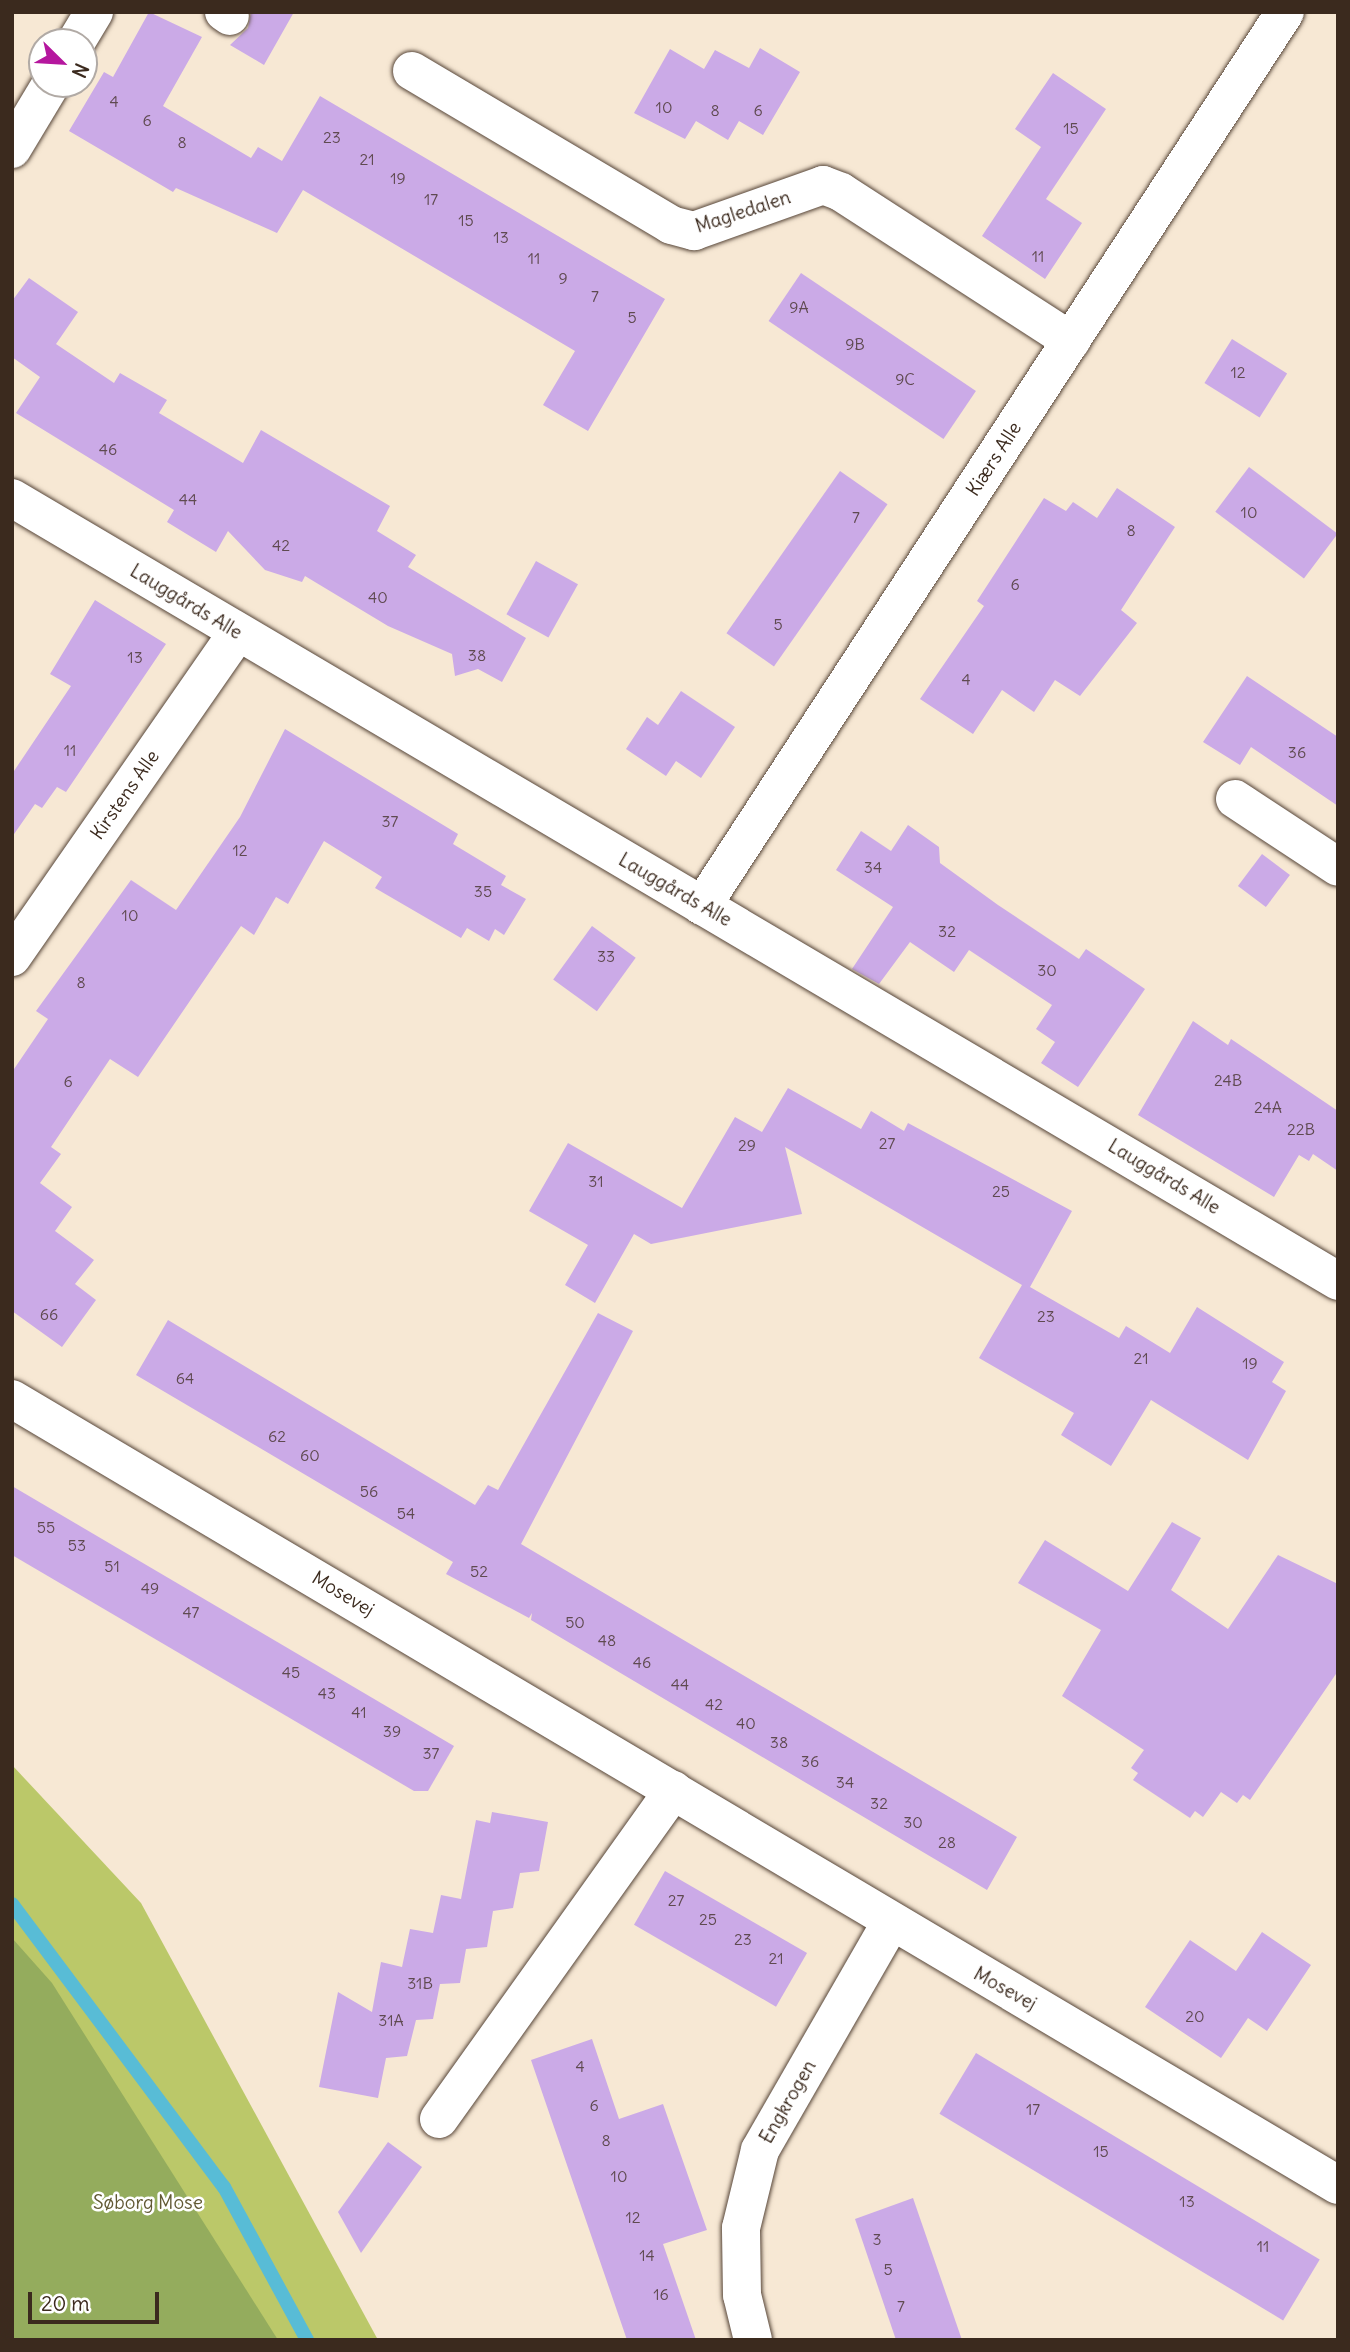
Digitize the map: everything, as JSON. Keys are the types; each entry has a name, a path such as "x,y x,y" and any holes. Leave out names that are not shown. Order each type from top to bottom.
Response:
{"street":[{"path":"84,28 94,12"},
{"name":"Kiærs Alle","path":"702,906 1285,12"},
{"name":"Magledalen","path":"412,71 671,225 694,231 823,185 841,192 1071,341"},
{"path":"12,149 43,98"},
{"name":"Lauggårds Alle","path":"12,498 1338,1281"},
{"name":"Kirstens Alle","path":"12,957 237,633"},
{"path":"1235,799 1338,867"},
{"name":"Mosevej","path":"12,1399 1338,2185"},
{"path":"439,2119 674,1790"},
{"name":"Engkrogen","path":"753,2340 742,2295 741,2228 760,2150 891,1922"}],"green space":[{"name":"Søborg Mose","path":"12,1765 141,1903 378,2340 12,2340"},
{"path":"12,1938 52,1983 278,2340 12,2340"}],"building":[{"path":"149,12 202,37 163,106 251,158 258,147 282,161 320,96 665,299 588,431 543,405 575,351 303,190 277,233 176,188 173,192 69,131 89,98 98,98 98,82 104,72 113,77"},
{"path":"251,12 294,12 264,65 230,45 248,28"},
{"path":"760,48 800,72 763,135 739,121 728,140 696,121 685,139 634,113 670,49 704,69 715,50 749,68"},
{"path":"1053,73 1106,109 1046,199 1082,223 1045,279 982,236 1041,147 1015,129"},
{"path":"801,273 976,391 943,439 769,321"},
{"path":"29,278 78,312 56,344 114,383 120,373 167,400 159,413 243,463 261,430 390,506 377,531 416,555 408,567 526,638 502,682 478,669 455,676 452,654 388,626 305,576 302,582 265,570 228,531 216,552 167,522 174,510 16,413 40,377 12,357 12,301"},
{"path":"1232,339 1287,373 1260,418 1204,383"},
{"path":"1249,467 1338,534 1304,579 1215,512"},
{"path":"840,471 888,504 774,666 726,633"},
{"path":"1117,488 1175,527 1121,610 1137,623 1080,696 1055,680 1034,712 1002,690 973,734 920,699 984,606 977,601 1044,498 1066,511 1073,502 1097,518"},
{"path":"536,561 578,584 548,638 506,614"},
{"path":"95,600 166,644 66,792 57,787 42,808 35,804 12,837 12,774 71,686 50,674"},
{"path":"1247,676 1338,737 1338,806 1251,747 1240,765 1203,742"},
{"path":"681,691 735,727 701,778 676,761 666,776 626,749 647,717 658,725"},
{"path":"285,729 458,834 453,844 506,876 501,885 526,899 504,935 495,929 489,941 467,928 461,938 375,888 382,877 324,841 288,904 276,897 254,935 241,926 138,1077 110,1059 51,1147 61,1154 40,1183 72,1207 55,1231 94,1260 75,1284 96,1300 62,1347 12,1311 12,1072 48,1019 36,1011 131,880 176,910 240,817"},
{"path":"908,825 939,847 940,863 998,905 1079,959 1086,949 1145,989 1078,1087 1041,1063 1055,1042 1036,1029 1052,1005 969,950 954,972 910,942 879,984 852,969 893,907 836,870 861,831 891,851"},
{"path":"1262,854 1290,875 1266,907 1238,886"},
{"path":"592,926 636,958 597,1011 553,979"},
{"path":"1193,1021 1228,1045 1231,1039 1338,1111 1338,1171 1313,1154 1309,1161 1299,1155 1274,1197 1138,1115"},
{"path":"788,1088 861,1129 871,1111 904,1131 908,1123 1072,1211 1030,1287 1119,1338 1126,1326 1170,1353 1197,1307 1284,1362 1272,1382 1286,1391 1248,1460 1151,1400 1111,1466 1061,1435 1074,1413 979,1358 1022,1285 785,1147 802,1214 651,1244 634,1234 595,1303 565,1285 588,1245 529,1211 568,1143 682,1208 735,1117 762,1132"},
{"path":"598,1313 633,1331 521,1544 1017,1837 987,1890 531,1620 532,1613 529,1618 446,1574 453,1562 136,1375 168,1320 475,1505 488,1485 498,1490"},
{"path":"12,1486 454,1746 428,1791 414,1791 12,1555"},
{"path":"1172,1522 1201,1538 1171,1590 1228,1629 1278,1555 1338,1584 1338,1671 1250,1800 1243,1795 1237,1803 1221,1792 1203,1817 1195,1811 1190,1818 1133,1780 1138,1773 1131,1768 1144,1750 1062,1696 1101,1630 1018,1583 1045,1540 1128,1591"},
{"path":"492,1812 548,1822 539,1871 520,1873 513,1908 493,1911 487,1947 466,1949 460,1983 440,1984 433,2019 416,2020 407,2056 386,2058 378,2098 319,2087 338,1992 372,2012 381,1962 402,1967 410,1929 433,1933 441,1895 461,1899 476,1820 490,1823"},
{"path":"665,1871 807,1953 776,2007 634,1925"},
{"path":"1262,1932 1311,1965 1267,2031 1248,2018 1221,2058 1145,2007 1190,1940 1236,1971"},
{"path":"592,2039 619,2119 663,2104 707,2230 663,2244 696,2340 627,2340 531,2060"},
{"path":"976,2053 1320,2260 1283,2320 939,2114"},
{"path":"388,2142 422,2167 361,2253 338,2212"},
{"path":"913,2198 962,2340 896,2340 855,2219"}],"waterway":[{"path":"12,1904 224,2187 307,2340"}]}
